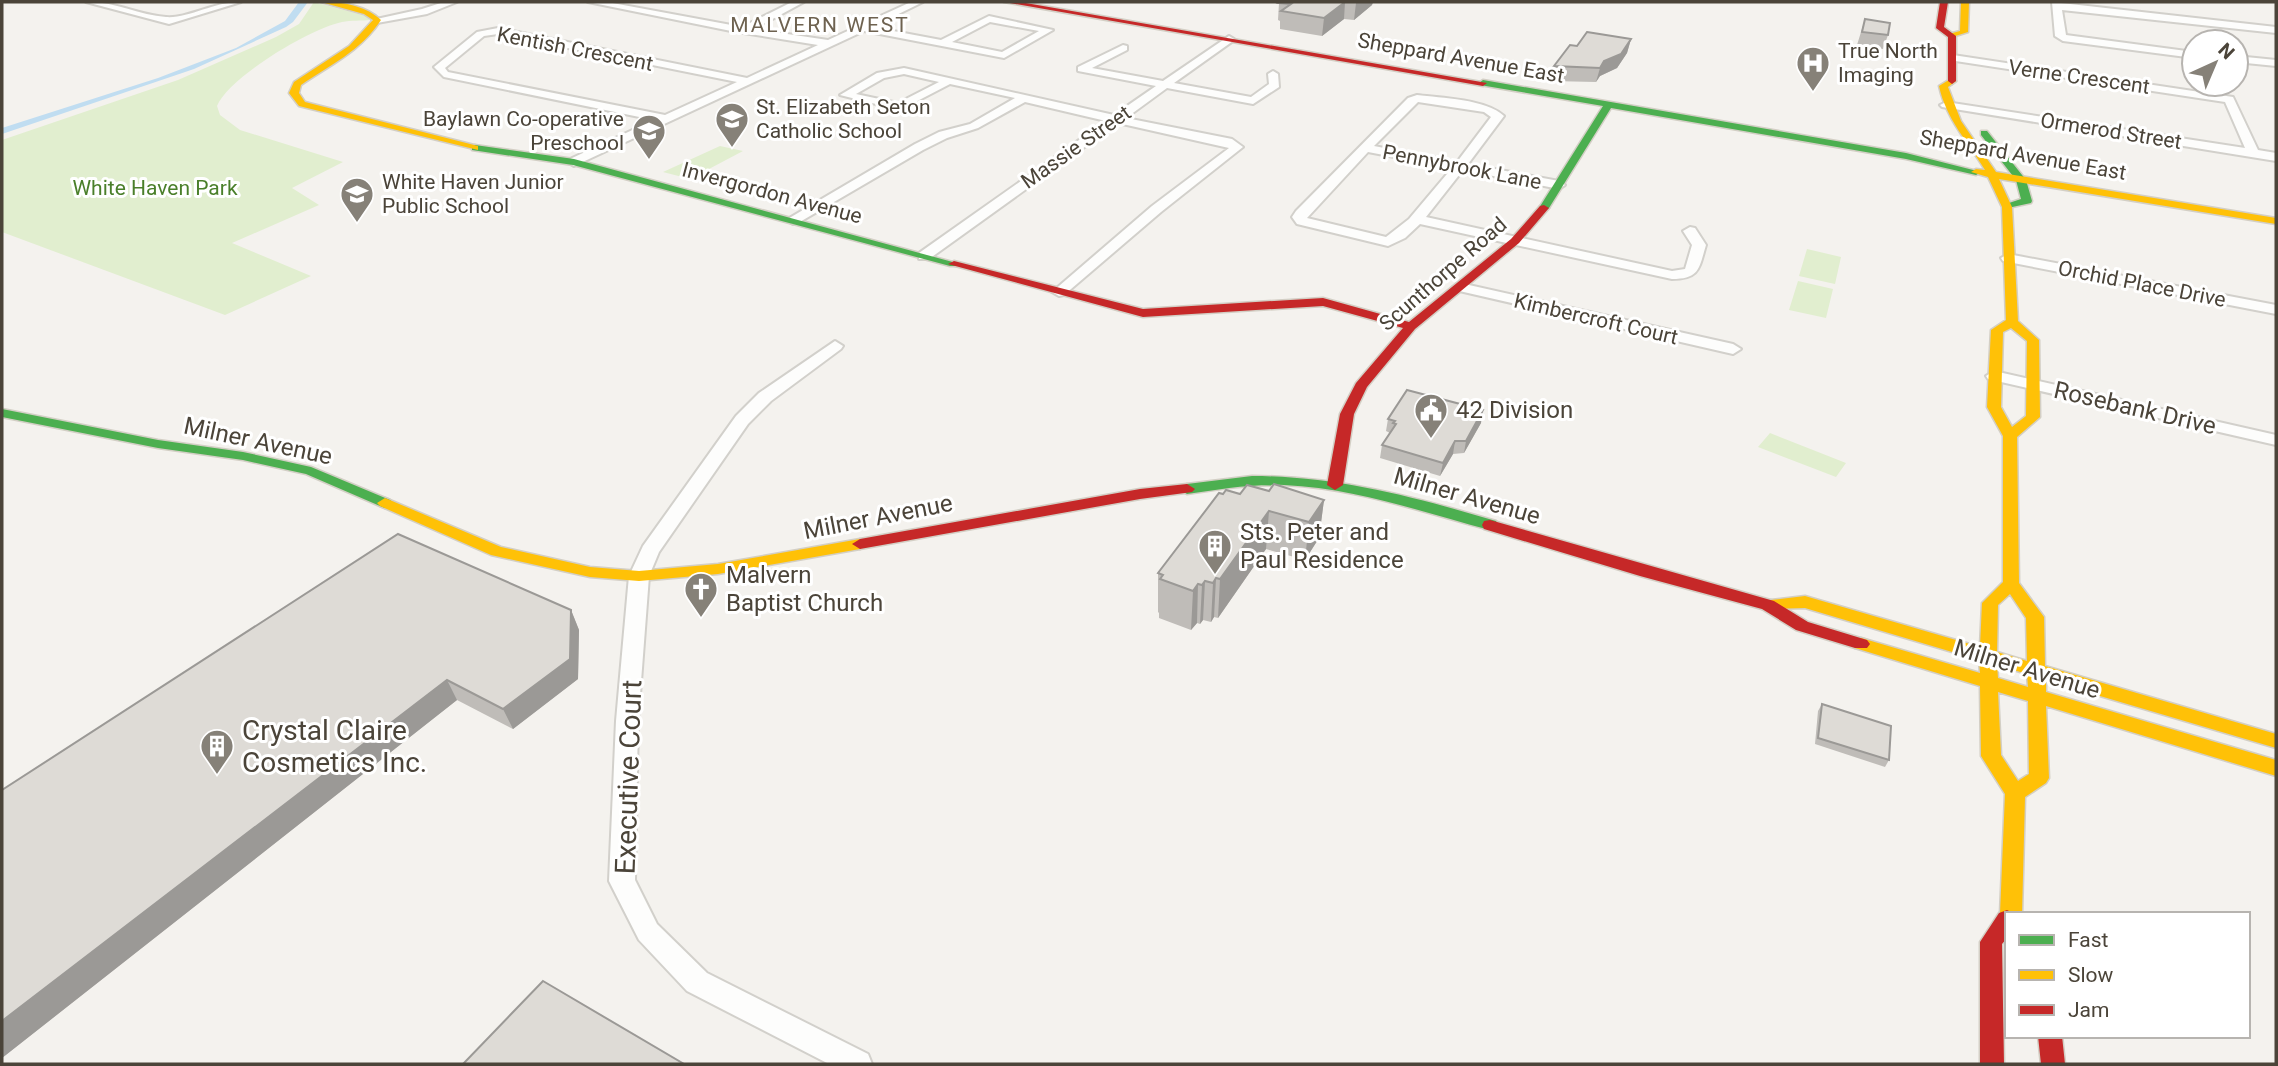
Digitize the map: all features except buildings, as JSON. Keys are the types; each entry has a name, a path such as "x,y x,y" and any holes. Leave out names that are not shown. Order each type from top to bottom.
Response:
{"main road":[{"path":"325,2 367,12 377,20"},
{"name":"Sheppard Avenue East","path":"1008,2 2018,175 2117,196 2132,196 2276,221"},
{"path":"1944,2 1940,28 1952,36"},
{"path":"1952,36 1964,32 1965,2"},
{"name":"Invergordon Avenue","path":"377,20 375,26 359,40 297,84 294,93 298,100 314,109 459,146 574,162 1143,313 1323,302 1411,326"},
{"path":"1952,36 1952,81"},
{"path":"1952,81 1943,86 1946,105 1989,170 1997,196 2007,208 2012,322 2033,340 2033,417 2010,436"},
{"path":"1952,81 1962,88 1968,108 1978,125 2018,175 2027,201 2007,208"},
{"name":"Scunthorpe Road","path":"1335,485 1341,443 1353,399 1387,352 1411,326 1515,241 1540,214 1608,105"},
{"path":"2012,322 1997,330 1994,407 2010,436 2011,584 2035,617 2039,778 2015,793"},
{"name":"Milner Avenue","path":"2,413 158,444 243,456 311,471 497,551 590,572 639,576 718,569 975,522 1215,484 1257,481 1335,485 1458,515 1638,570 1768,605 1802,626 2276,768"},
{"path":"2011,584 1990,603 1988,656 1991,684 1991,756 2015,793 2011,912"},
{"name":"Milner Avenue","path":"1768,605 1805,602 2276,741"},
{"path":"1992,1064 1991,943 2005,923"},
{"path":"2050,1038 2053,1064"}],"street":[{"path":"91,2 191,25 211,19 201,12 236,2"},
{"path":"377,20 424,12 452,2"},
{"path":"593,2 829,43"},
{"path":"743,30 799,2"},
{"path":"574,162 918,2"},
{"path":"2180,53 2063,38 2060,36 2057,4 2276,30"},
{"path":"863,28 1004,55 1048,30 989,19 943,43"},
{"name":"Kentish Crescent","path":"665,119 491,85 444,74 439,67 481,34 498,31 748,81"},
{"name":"Massie Street","path":"924,256 1229,39"},
{"path":"1123,48 1082,69 1253,101 1275,85 1273,74"},
{"name":"Verne Crescent","path":"1953,58 2229,99 2253,154"},
{"path":"2250,60 2276,63"},
{"path":"948,81 900,107 846,95 881,75 896,71 948,81 1023,97 1050,106 1235,145 1237,149 1164,201 1059,292"},
{"path":"793,220 911,152 943,135 974,126 1023,97"},
{"path":"1417,98 1496,112 1498,116 1418,219 1398,238 1388,242 1302,221 1299,217 1301,214 1366,148 1417,98"},
{"name":"Ormerod Street","path":"1946,105 2276,158"},
{"name":"Pennybrook Lane","path":"1366,148 1559,185"},
{"path":"1418,219 1672,275 1684,275 1691,271 1699,245 1690,231"},
{"name":"Orchid Place Drive","path":"2008,258 2276,310"},
{"name":"Kimbercroft Court","path":"1460,287 1733,349"},
{"path":"639,576 650,551 742,420 765,397 835,346"},
{"name":"Rosebank Drive","path":"1994,376 2276,440"},
{"name":"Executive Court","path":"639,576 627,722 622,881 648,932 696,982 858,1064"}],"green space":[{"name":"White Haven Park","path":"314,2 366,16 370,20 345,21 328,26 272,55 237,81 217,106 220,115 240,130 343,162 292,188 319,205 232,243 311,276 225,315 2,232 2,140 178,80 276,37 299,24"},
{"path":"720,146 743,151 690,179 663,172"},
{"path":"1807,249 1841,257 1835,284 1799,276"},
{"path":"1798,281 1833,289 1826,318 1789,310"},
{"path":"1770,433 1846,463 1836,477 1758,447"}],"water":[{"path":"299,2 308,2 286,27 194,69 2,134 2,128 158,78 236,48 285,21"}],"traffic: fast":[{"path":"1483,83 1906,156 1976,172"},
{"path":"1544,208 1608,105"},
{"path":"1984,133 2021,180 2027,201 2007,207"},
{"path":"475,148 574,162 954,264"},
{"path":"2,413 158,444 243,456 311,471 385,503"},
{"path":"1187,489 1252,481 1313,483 1402,499 1490,525"}],"traffic: slow":[{"path":"325,2 367,12 377,20 370,31 352,48 297,84 294,93 302,104 475,148"},
{"path":"1952,36 1964,32 1965,2"},
{"path":"1952,81 1943,86 1946,99 1957,121 1985,161 2007,207 2012,322 2033,340 2033,417 2010,436"},
{"path":"1976,172 2276,221"},
{"path":"2012,322 1997,330 1994,407 2010,436 2011,584 2035,617 2039,778 2015,793"},
{"path":"385,503 497,551 590,572 639,576 718,569 860,544"},
{"path":"2011,584 1990,603 1988,656 1991,756 2015,793 2011,912"},
{"path":"1768,605 1805,602 2276,741"},
{"path":"1861,644 2276,768"}],"traffic: jam":[{"path":"1008,2 1483,83"},
{"path":"1944,2 1940,28 1952,36 1952,81"},
{"path":"1335,485 1347,414 1361,386 1411,326 1515,241 1544,208"},
{"path":"954,264 1143,313 1323,302 1411,326"},
{"path":"860,544 1140,494 1187,489"},
{"path":"1490,525 1768,605 1802,626 1861,644"},
{"path":"1992,1064 1991,942 2005,923"},
{"path":"2050,1038 2053,1064"}],"place":[{"name":"True North Imaging","path":"1813,93"},
{"name":"St. Elizabeth Seton Catholic School","path":"732,149"},
{"name":"Baylawn Co-operative Preschool","path":"649,161"},
{"name":"White Haven Junior Public School","path":"357,224"},
{"name":"42 Division","path":"1431,440"},
{"name":"Sts. Peter and Paul Residence","path":"1215,576"},
{"name":"Malvern Baptist Church","path":"701,619"},
{"name":"Crystal Claire Cosmetics Inc.","path":"217,776"}],"district":[{"name":"MALVERN WEST","path":"820,25"}]}
